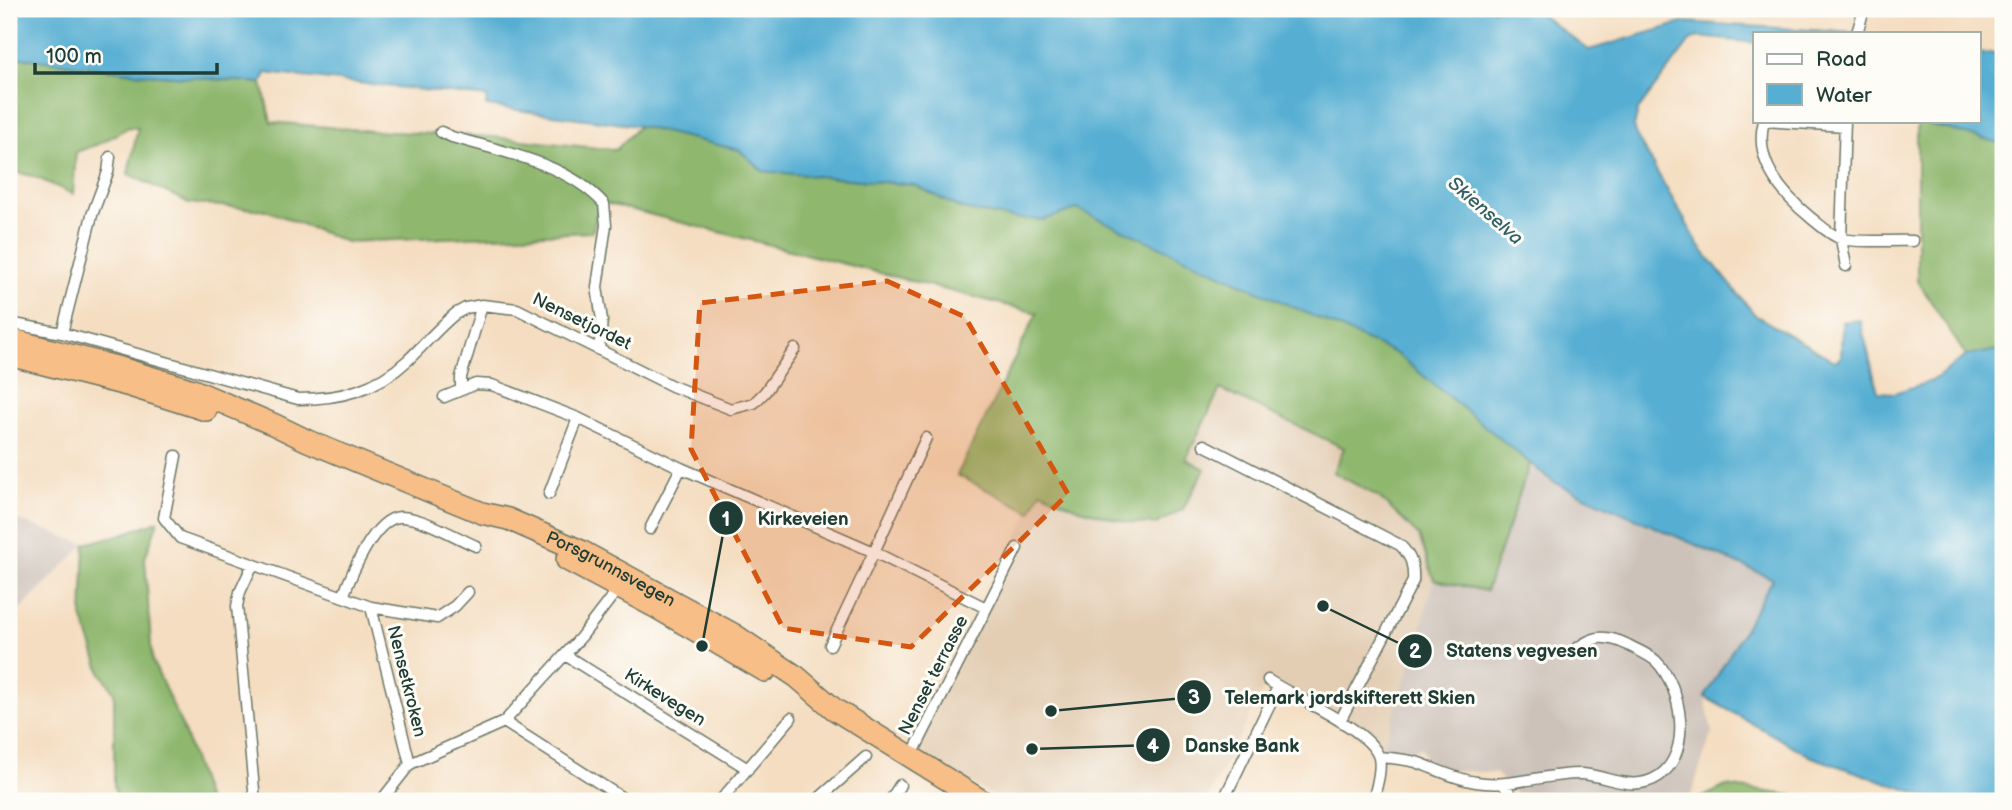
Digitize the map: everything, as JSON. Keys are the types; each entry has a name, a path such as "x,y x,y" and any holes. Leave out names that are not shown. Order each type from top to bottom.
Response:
{"highway":[{"name":"Porsgrunnsvegen","path":"9,339 184,387 482,513 508,519 581,551 623,581 753,647 797,677 834,709 982,801"},
{"name":"Porsgrunnsvegen","path":"9,355 127,385 271,432 308,441"}],"street":[{"path":"1857,31 1864,9"},
{"path":"1764,122 1760,136 1771,174 1788,199 1824,229 1841,239 1913,241"},
{"path":"1804,122 1845,123 1841,239 1846,265"},
{"path":"441,132 542,164 581,184 604,204 606,225 597,287 602,320 599,350"},
{"path":"62,333 92,215 108,172 110,157"},
{"path":"461,390 461,377 482,306"},
{"name":"Nensetjordet","path":"9,323 62,333 298,399 346,396 387,378 455,314 466,308 482,306 517,309 672,386 724,408 737,409 754,403 795,349"},
{"name":"Nenset terrasse","path":"444,397 476,384 492,385 578,418 681,468 874,552 986,608"},
{"path":"549,494 578,418"},
{"path":"830,645 926,438"},
{"path":"1204,445 1400,545 1409,554 1414,568 1413,580 1340,721"},
{"name":"Nensetkroken","path":"176,456 164,518 180,538 371,607 410,764"},
{"path":"650,529 681,468"},
{"path":"344,597 361,559 381,525 388,519 409,518 476,546"},
{"name":"Nenset terrasse","path":"911,757 1017,548"},
{"path":"253,564 240,592 237,606 255,801"},
{"path":"381,801 410,764 504,722 565,655 623,581"},
{"path":"371,607 437,618 450,611 468,592"},
{"path":"1379,757 1416,762 1473,782 1503,784 1583,774 1635,785 1658,777 1670,766 1680,741 1679,713 1664,671 1654,660 1620,641 1600,638 1584,643 1570,653"},
{"name":"Kirkevegen","path":"565,655 748,769"},
{"path":"1268,680 1365,738 1379,757 1380,770 1373,801"},
{"path":"1223,801 1278,687"},
{"path":"720,801 791,719"},
{"path":"504,722 627,801"},
{"path":"816,801 866,757"},
{"path":"1503,784 1516,801"},
{"path":"890,801 900,785"}],"highlighted area":[{"path":"887,281 965,317 1068,494 911,647 783,628 691,449 700,303"}],"shaded area":[{"path":"1219,389 1344,448 1333,472 1379,497 1419,536 1434,580 1414,655 1379,757 1373,746 1268,680 1206,801 1002,801 910,748 1040,491 1077,508 1156,524 1182,509 1205,469 1186,459"},
{"path":"1530,463 1553,482 1774,579 1705,697 1712,732 1689,801 1523,801 1496,773 1430,769 1421,748 1379,757 1414,655 1434,580 1486,591"},
{"path":"9,517 85,544 9,621"}],"green space":[{"path":"9,56 135,73 262,83 271,122 373,131 494,137 616,150 639,126 739,150 763,171 915,185 961,209 1043,220 1077,208 1397,354 1530,463 1486,591 1434,580 1419,536 1379,497 1333,472 1344,448 1220,389 1186,459 1205,469 1183,509 1156,524 1126,522 1077,508 1041,491 1031,512 957,475 1037,313 601,202 592,232 346,242 266,210 189,203 128,174 138,128 129,127 101,143 76,152 73,194 33,176 9,171"},
{"path":"1917,122 2003,144 2003,349 1966,356 1917,280"},
{"path":"158,521 145,558 152,660 183,728 207,801 118,801 114,786 114,692 101,673 82,616 85,544"},
{"path":"1726,786 1802,797 1813,801 1695,801"}],"water":[{"name":"Skienselva","path":"9,9 1533,9 1589,50 1685,22 1840,32 1753,32 1753,43 1699,37 1690,41 1638,110 1634,127 1637,137 1700,247 1755,315 1835,361 1841,357 1842,322 1860,320 1878,392 1894,393 1932,381 1966,356 2003,349 2003,801 1941,801 1812,757 1705,697 1773,579 1553,482 1397,354 1077,209 1043,220 1012,218 962,209 915,185 763,171 739,150 639,126 486,106 487,97 266,73 262,83 135,73 9,56"},
{"path":"2003,52 2003,144 1921,122 1980,122 1980,54"}],"place":[{"name":"Statens vegvesen","path":"1323,606"},
{"name":"Kirkeveien","path":"702,646"},
{"name":"Telemark jordskifterett Skien","path":"1051,711"},
{"name":"Danske Bank","path":"1032,749"}]}
